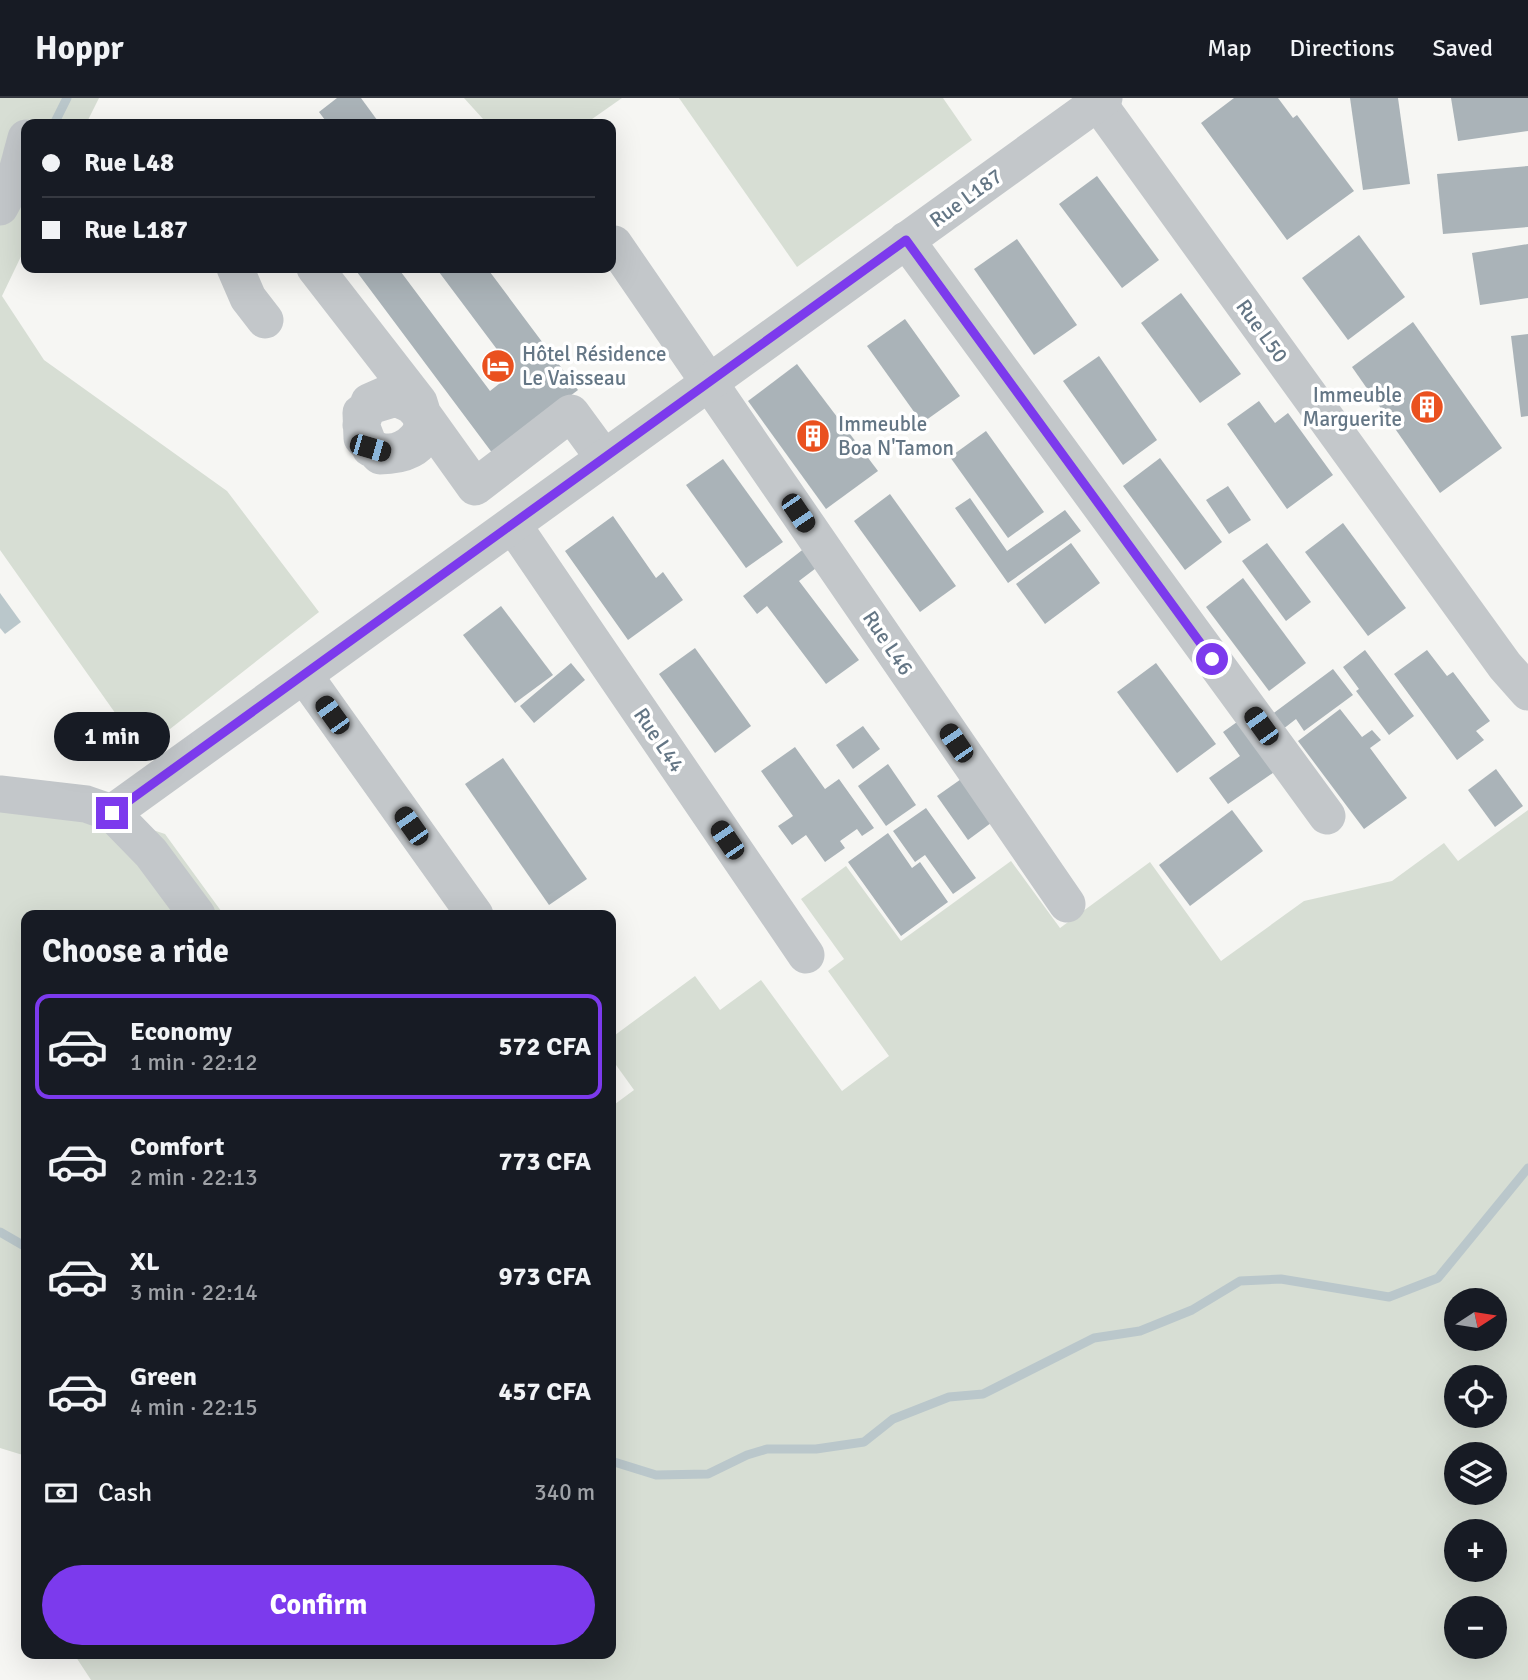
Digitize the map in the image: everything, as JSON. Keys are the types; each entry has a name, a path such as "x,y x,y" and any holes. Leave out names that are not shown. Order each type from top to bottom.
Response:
{"street":[{"name":"Rue L187","path":"112,813 1101,100"},
{"name":"Rue L50","path":"1101,100 1505,666 1528,692"},
{"path":"0,207 15,179 21,158"},
{"path":"906,240 1326,816"},
{"name":"Rue L46","path":"616,247 1067,904"},
{"path":"237,273 248,298 265,320"},
{"path":"319,273 419,402 425,427 417,446 400,456 380,456 373,449"},
{"path":"366,409 369,402 394,391 412,398 475,486 571,413 604,458"},
{"path":"366,409 396,398 415,409 421,418 421,431 406,449 387,453 373,449"},
{"path":"362,428 369,445"},
{"path":"362,428 362,438 369,445"},
{"name":"Rue L44","path":"513,525 806,955"},
{"path":"304,675 471,910"},
{"path":"0,794 86,804 112,813 150,853 193,910"}],"shaded area":[{"path":"0,98 99,98 88,119 21,119 21,256 2,296 44,360 227,491 319,612 142,751 0,550"},
{"path":"464,98 622,98 592,119 483,119"},
{"path":"679,98 943,98 972,140 797,267"},
{"path":"0,593 21,622 5,634 0,628"},
{"path":"0,793 78,805 165,834 220,910 21,910 21,1454 0,1448"},
{"path":"1528,810 1528,1680 91,1680 77,1659 616,1659 616,1103 634,1090 616,1065 616,1034 695,976 720,1010 761,980 842,1091 889,1056 828,971 844,959 801,899 846,866 901,941 1011,861 1060,928 1150,862 1221,961 1304,901 1392,881 1444,843 1458,861"}],"building":[{"path":"337,98 361,98 376,119 324,119 319,112"},
{"path":"1234,98 1278,98 1293,118 1297,115 1354,191 1287,240 1201,123"},
{"path":"1350,98 1398,98 1410,184 1363,190"},
{"path":"1451,98 1528,98 1528,131 1458,141"},
{"path":"1528,166 1528,227 1443,234 1437,174"},
{"path":"1097,176 1159,260 1122,288 1059,204"},
{"path":"1359,235 1405,297 1348,340 1302,278"},
{"path":"1017,239 1077,325 1034,355 974,269"},
{"path":"1528,244 1528,298 1480,305 1472,253"},
{"path":"358,273 402,273 490,391 514,372 440,273 491,273 578,390 493,454"},
{"path":"1181,293 1241,374 1200,403 1141,323"},
{"path":"905,319 960,396 922,423 867,346"},
{"name":"Immeuble Marguerite","path":"1413,322 1502,448 1440,493 1352,367"},
{"path":"1528,334 1528,416 1521,417 1511,336"},
{"path":"1099,356 1157,440 1123,465 1063,381"},
{"name":"Immeuble Boa N'Tamon","path":"797,364 878,471 826,509 748,401"},
{"path":"1259,401 1275,423 1288,413 1333,475 1287,509 1227,424"},
{"path":"986,431 1044,512 1008,538 950,457"},
{"path":"1160,458 1222,542 1185,570 1123,486"},
{"path":"723,459 783,542 746,568 686,485"},
{"path":"1228,486 1251,520 1229,534 1206,500"},
{"path":"890,494 956,586 920,612 854,521"},
{"path":"970,498 1007,551 1065,510 1081,531 1008,583 955,508"},
{"path":"613,516 656,578 663,572 683,600 628,640 565,551"},
{"path":"1343,523 1406,608 1368,636 1305,552"},
{"path":"1071,543 1100,583 1045,624 1016,584"},
{"path":"1267,543 1311,602 1286,621 1242,561"},
{"path":"810,544 824,562 799,581 859,660 826,684 767,606 757,614 743,596"},
{"path":"1243,578 1306,663 1269,691 1206,607"},
{"path":"501,606 553,675 515,703 463,635"},
{"path":"695,648 751,726 715,753 659,674"},
{"path":"1365,650 1414,716 1389,735 1356,691 1359,689 1343,667"},
{"path":"1427,650 1447,676 1453,672 1490,721 1476,731 1484,740 1457,760 1394,674"},
{"path":"571,663 585,680 534,723 520,706"},
{"path":"1156,663 1216,744 1177,773 1117,692"},
{"path":"1333,669 1353,695 1304,731 1296,719 1278,733 1267,718"},
{"path":"1340,709 1362,737 1372,730 1381,740 1370,748 1407,798 1364,829 1298,741"},
{"path":"1244,717 1280,768 1228,804 1209,778 1240,756 1223,732"},
{"path":"863,726 880,749 853,769 836,745"},
{"path":"795,747 825,789 839,779 874,828 862,836 857,829 840,841 845,848 825,862 806,835 792,845 778,826 793,816 761,771"},
{"path":"503,758 587,879 549,905 465,784"},
{"path":"888,764 916,805 886,826 858,786"},
{"path":"1496,769 1523,806 1495,827 1468,790"},
{"path":"964,777 995,820 968,840 937,796"},
{"path":"926,808 976,878 953,894 925,855 915,862 893,831"},
{"path":"1232,810 1263,851 1190,906 1159,865"},
{"path":"888,833 912,868 920,862 948,902 901,936 848,862"}],"waterway":[{"path":"56,119 67,98"},
{"path":"616,1463 656,1475 708,1474 747,1455 767,1449 816,1449 864,1442 893,1419 949,1397 983,1394 1094,1338 1140,1331 1192,1310 1240,1281 1281,1279 1389,1297 1438,1278 1528,1168"},
{"path":"0,1232 21,1244"}],"place":[{"name":"Hôtel Résidence Le Vaisseau","path":"498,366"},
{"name":"Immeuble Marguerite","path":"1427,407"},
{"name":"Immeuble Boa N'Tamon","path":"813,436"}],"route":[{"path":"112,813 906,240 1212,659"}]}
